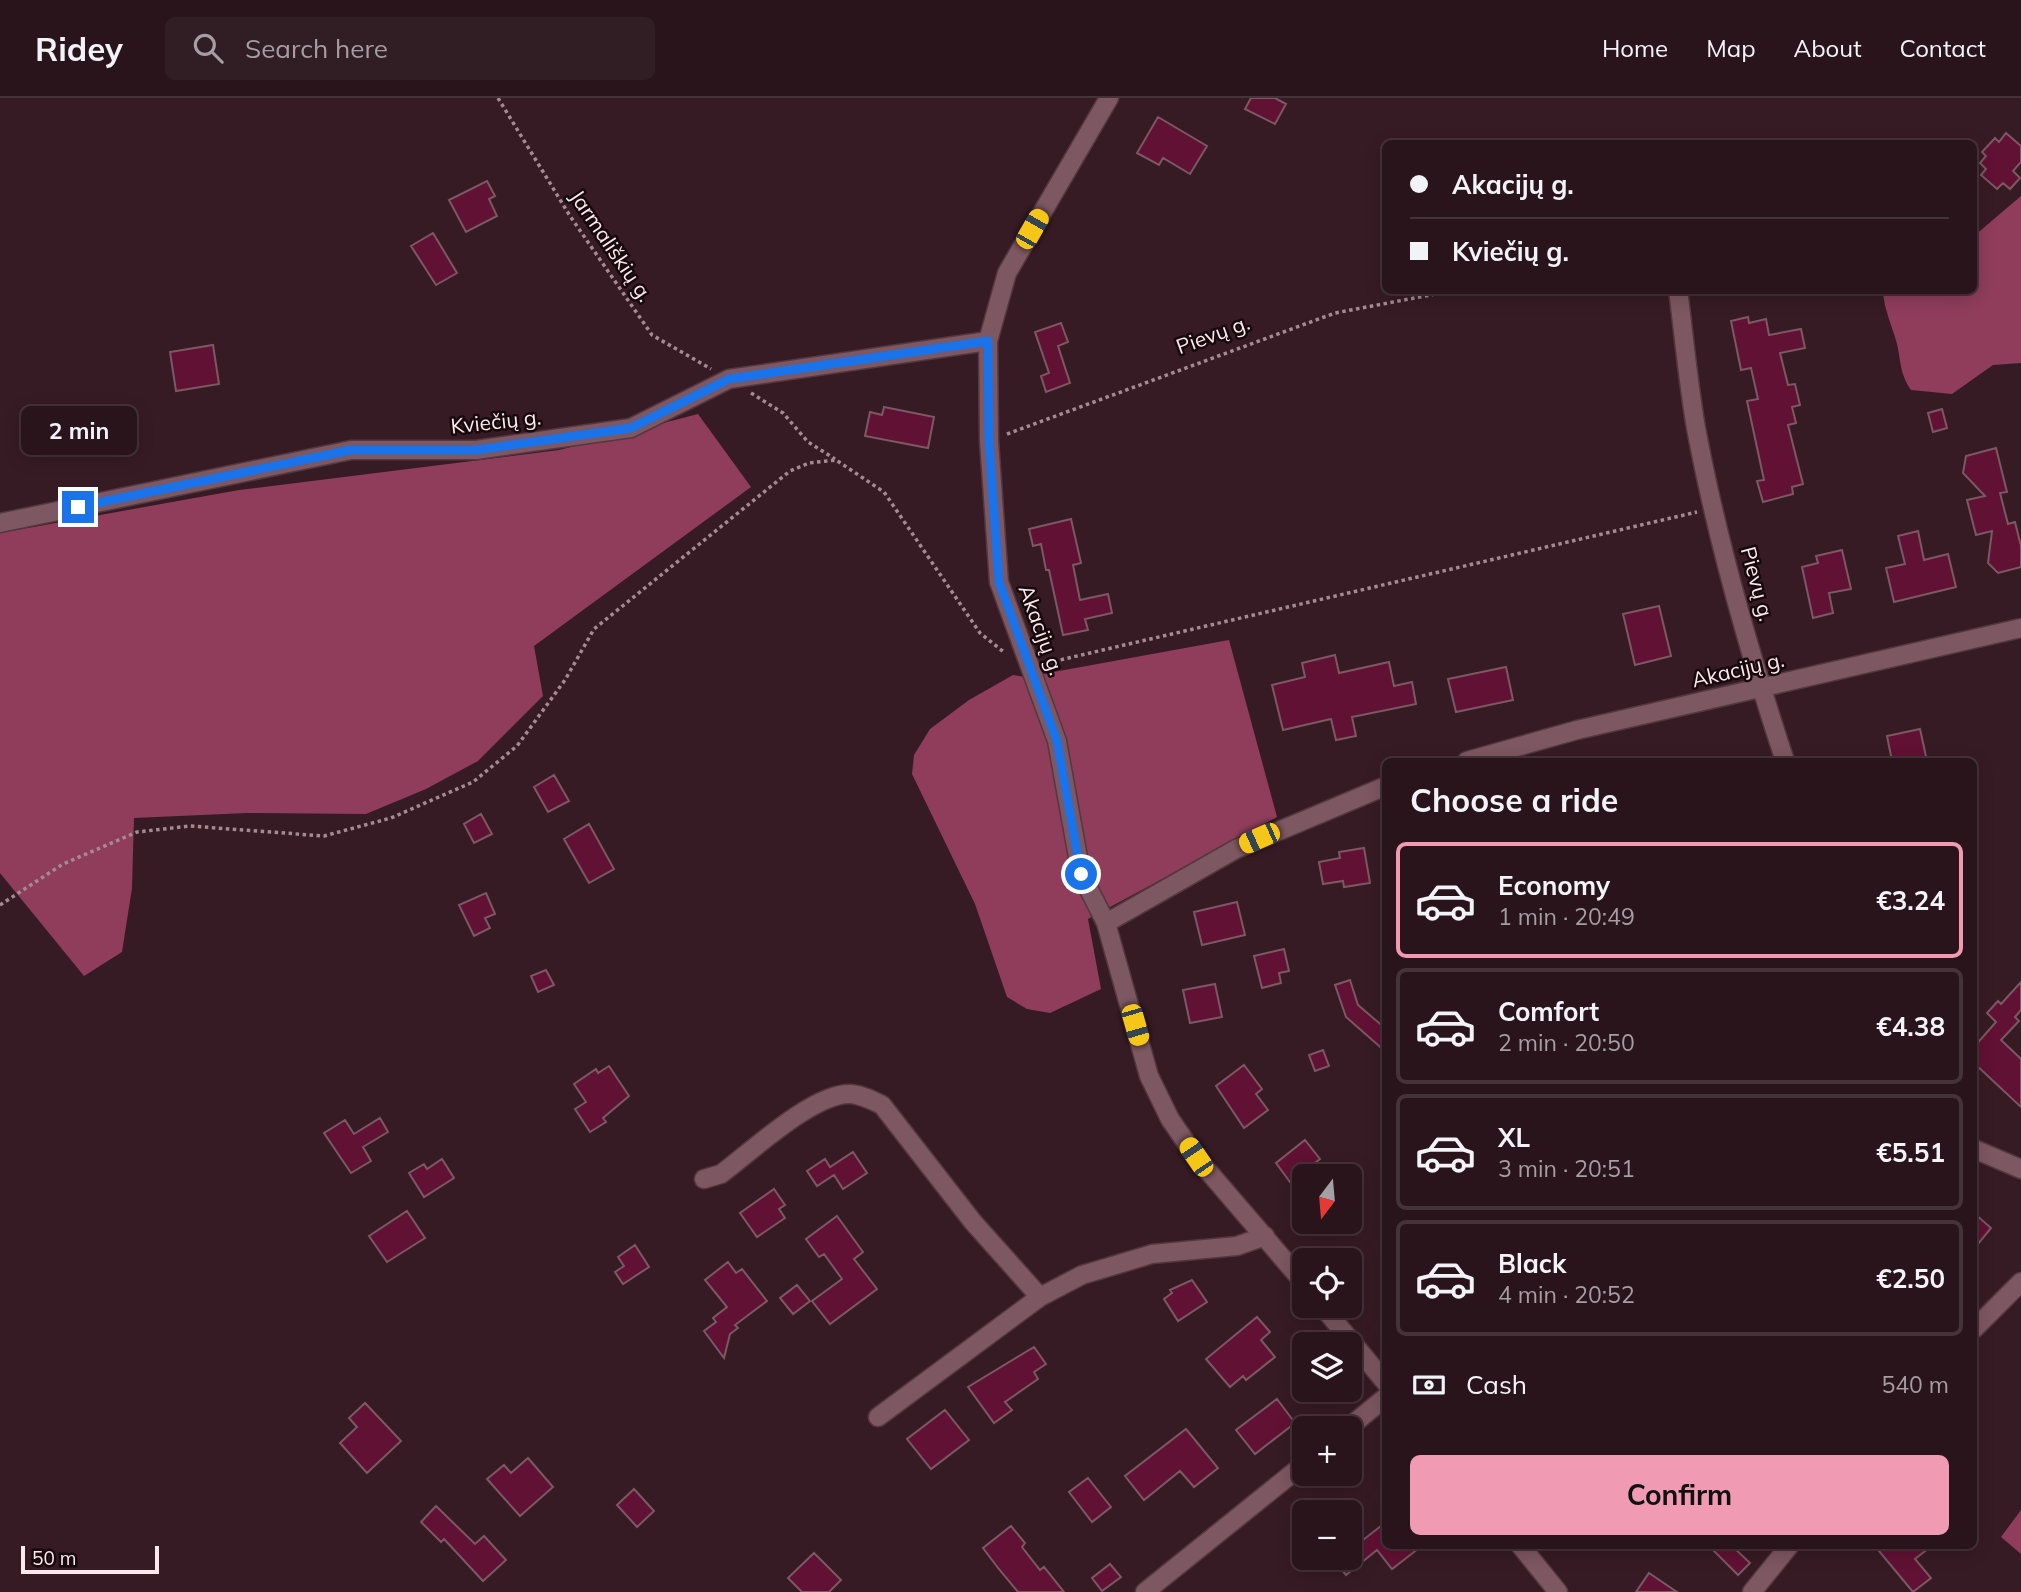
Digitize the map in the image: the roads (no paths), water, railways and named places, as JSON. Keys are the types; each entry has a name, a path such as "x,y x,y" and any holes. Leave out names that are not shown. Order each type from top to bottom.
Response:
{"street":[{"name":"Akacijų g.","path":"1109,98 1007,273 988,341 989,441 999,582 1057,741 1081,874 1106,923 1149,1076 1170,1119 1196,1157 1292,1269"},
{"name":"Pievų g.","path":"1679,294 1696,426 1713,509 1761,688 1784,758"},
{"name":"Kviečių g.","path":"0,523 351,450 476,450 631,428 729,379 988,341"},
{"name":"Akacijų g.","path":"1478,758 1577,730 2021,628"},
{"path":"1106,923 1236,849 1382,788"},
{"path":"704,1179 721,1174 816,1103 849,1094 866,1097 882,1105 973,1222 1040,1297"},
{"path":"1977,1150 2021,1169"},
{"path":"878,1418 1040,1297 1082,1275 1152,1254 1237,1246 1265,1236"},
{"path":"1977,1326 2021,1282"},
{"path":"1332,1318 1382,1378"},
{"path":"1362,1417 1382,1400"},
{"path":"1145,1592 1292,1474"},
{"path":"1523,1549 1558,1592"},
{"path":"1752,1592 1787,1549"}]}
